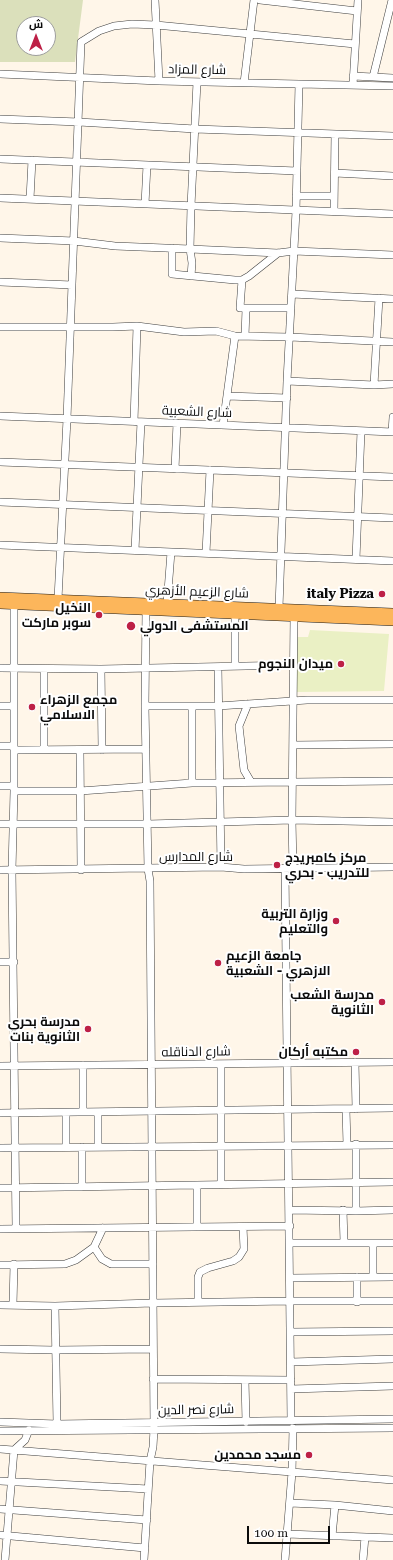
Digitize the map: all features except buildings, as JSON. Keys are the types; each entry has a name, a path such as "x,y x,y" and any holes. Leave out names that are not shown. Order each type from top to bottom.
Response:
{"main road":[{"name":"شارع الزعيم الأزهري","path":"0,596 393,613"},
{"name":"شارع الزعيم الأزهري","path":"0,604 393,621"}],"street":[{"path":"155,0 159,79"},
{"path":"244,81 254,0"},
{"path":"260,0 357,11"},
{"path":"353,85 358,0"},
{"path":"373,77 391,13 392,0"},
{"path":"58,599 71,327 81,42 99,31 114,26 132,24 355,44"},
{"name":"شارع المزاد","path":"0,74 80,78 159,79 197,82 244,81 393,86"},
{"path":"353,76 393,78"},
{"path":"191,276 191,206 197,82"},
{"path":"279,608 287,381 299,133 299,84"},
{"path":"0,119 195,129 393,136"},
{"path":"334,212 335,134"},
{"path":"0,159 297,171"},
{"path":"30,199 32,160"},
{"path":"145,204 146,165"},
{"path":"335,173 393,176"},
{"path":"296,196 334,196"},
{"path":"0,198 393,214"},
{"path":"0,238 74,241 115,246 278,253 294,251 393,255"},
{"path":"172,248 172,274 242,280 278,253"},
{"path":"242,280 240,308 291,308"},
{"path":"0,282 72,285"},
{"path":"292,294 393,299"},
{"path":"374,385 379,298"},
{"path":"246,308 246,336"},
{"path":"135,550 139,467 137,422 137,326"},
{"path":"0,327 137,326 184,332 216,331 235,336 393,342"},
{"path":"223,425 235,336"},
{"path":"287,381 374,385 393,384"},
{"path":"227,396 287,398"},
{"name":"شارع الشعبية","path":"0,416 393,432"},
{"path":"393,417 393,432"},
{"path":"175,469 177,423"},
{"path":"356,559 361,431"},
{"path":"0,462 393,477"},
{"path":"206,553 210,470"},
{"path":"0,502 393,518"},
{"path":"0,545 393,561"},
{"path":"167,604 171,552"},
{"path":"14,605 14,824 12,870 15,1148 17,1188 16,1228"},
{"path":"393,606 393,613"},
{"path":"144,1560 150,1461 153,1447 154,1426 150,881 148,869 145,706 146,610"},
{"path":"235,614 236,666"},
{"path":"291,1421 288,1063 289,868 292,820 294,616"},
{"path":"0,668 101,669 294,665"},
{"path":"218,667 221,867"},
{"path":"44,669 44,750"},
{"path":"101,669 102,750"},
{"path":"145,706 218,706 308,700 393,700"},
{"path":"248,704 239,726 244,770 252,782"},
{"path":"0,706 14,706"},
{"path":"192,706 192,783"},
{"path":"293,745 393,744"},
{"path":"0,746 44,750 146,749"},
{"path":"80,750 81,870"},
{"path":"0,786 80,791 220,782 393,781"},
{"path":"0,824 148,824 292,820 393,822"},
{"name":"شارع المدارس","path":"0,870 221,867 244,869 393,867"},
{"path":"0,962 14,962"},
{"path":"355,1062 356,1109"},
{"name":"شارع الدناقله","path":"0,1066 393,1062"},
{"path":"221,1064 221,1185"},
{"path":"83,1065 83,1112"},
{"path":"0,1113 393,1108"},
{"path":"346,1109 347,1144"},
{"path":"98,1112 98,1147"},
{"path":"66,1113 66,1148"},
{"path":"0,1148 347,1144 393,1145"},
{"path":"356,1144 356,1211"},
{"path":"82,1148 82,1187"},
{"path":"0,1188 393,1182"},
{"path":"197,1185 197,1227"},
{"path":"290,1210 393,1210"},
{"path":"344,1210 344,1242"},
{"path":"0,1229 290,1226"},
{"path":"198,1302 198,1277 200,1272 208,1268 233,1261 240,1257 244,1249 243,1227"},
{"path":"0,1265 70,1263 94,1247 103,1228"},
{"path":"290,1243 393,1243"},
{"path":"373,1243 373,1276"},
{"path":"94,1247 102,1259 111,1264 153,1264"},
{"path":"13,1305 14,1264"},
{"path":"357,1277 357,1302"},
{"path":"290,1278 393,1277"},
{"path":"0,1305 55,1306 198,1302 393,1301"},
{"path":"55,1306 58,1424"},
{"path":"291,1332 393,1331"},
{"path":"0,1349 153,1349"},
{"path":"291,1362 393,1359"},
{"path":"153,1379 291,1380"},
{"path":"245,1380 246,1422"},
{"path":"291,1389 393,1386"},
{"name":"شارع نصر الدين","path":"0,1431 246,1422 393,1419"},
{"name":"شارع نصر الدين","path":"0,1422 154,1426 393,1428"},
{"path":"285,1560 292,1472 293,1428"},
{"path":"5,1560 4,1536 10,1510 14,1450 25,1440 29,1430"},
{"path":"0,1449 393,1480"},
{"path":"0,1481 148,1489"},
{"path":"290,1503 335,1505 393,1511"},
{"path":"332,1536 335,1505"},
{"path":"0,1509 147,1520"},
{"path":"287,1534 393,1538"},
{"path":"4,1536 145,1548"},
{"path":"363,1560 365,1537"}],"green space":[{"path":"0,0 83,0 75,62 0,62"},
{"name":"ميدان النجوم","path":"310,630 389,634 384,691 296,692 296,637 308,637"}],"place":[{"name":"italy Pizza","path":"382,594"},
{"name":"النخيل سوبر ماركت","path":"99,615"},
{"name":"المستشفى الدولي","path":"131,626"},
{"name":"ميدان النجوم","path":"341,664"},
{"name":"مجمع الزهراء الاسلامي","path":"32,707"},
{"name":"مركز كامبريدج للتدريب - بحري","path":"277,865"},
{"name":"وزارة التربية والتعليم","path":"336,921"},
{"name":"جامعة الزعيم الازهري - الشعبية","path":"218,963"},
{"name":"مدرسة الشعب الثانوية","path":"382,1002"},
{"name":"مدرسة بحري الثانوية بنات","path":"88,1029"},
{"name":"مكتبه أركان","path":"356,1052"},
{"name":"مسجد محمدين","path":"309,1455"}]}
